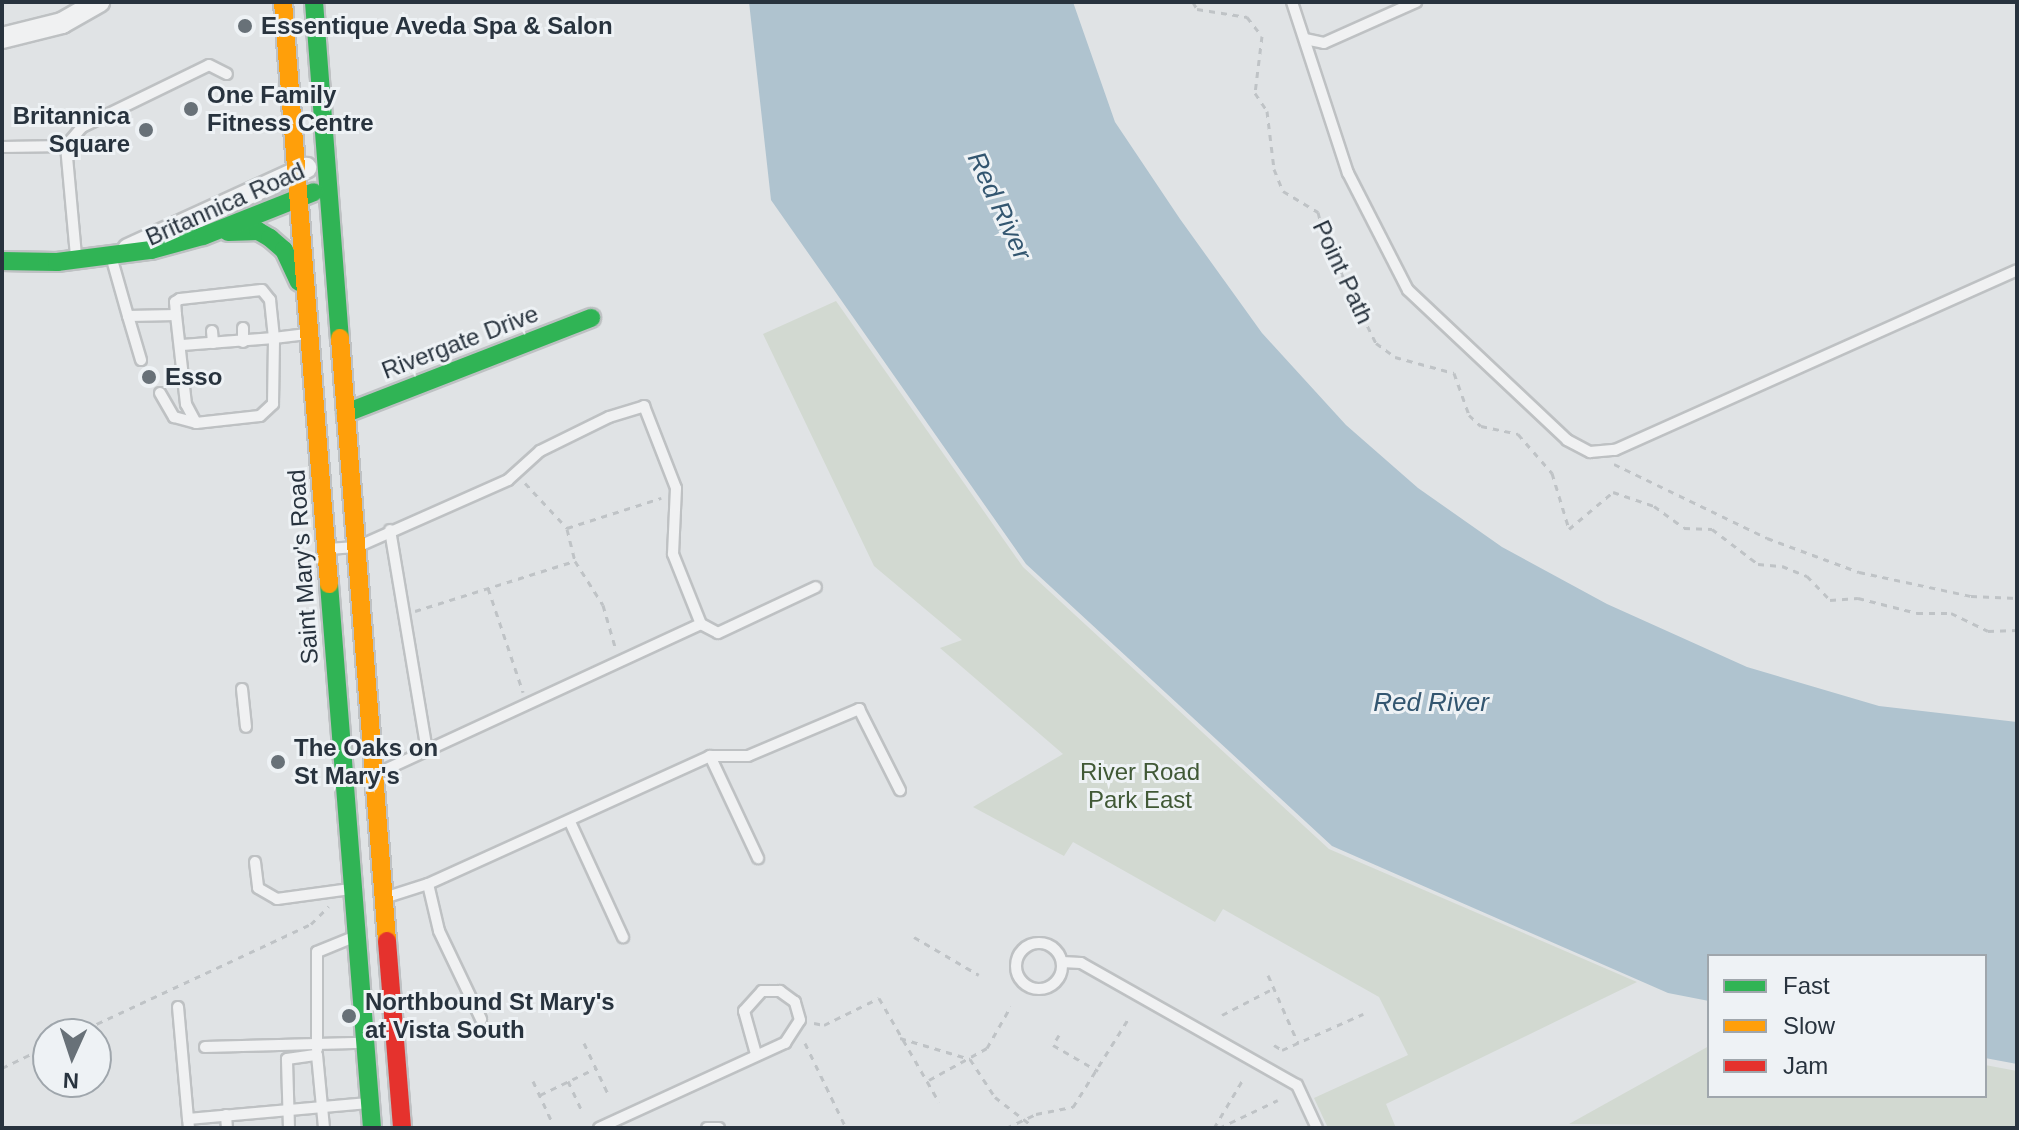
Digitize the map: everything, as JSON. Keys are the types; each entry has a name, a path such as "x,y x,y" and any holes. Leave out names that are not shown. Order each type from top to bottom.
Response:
{"main road":[{"name":"Saint Mary's Road","path":"283,2 309,334 309,448 326,549 368,894 401,1128"},
{"name":"Saint Mary's Road","path":"314,2 374,775 368,894 356,936 372,1128"},
{"name":"Britannica Road","path":"2,261 76,259 151,250 203,236 329,185"},
{"path":"203,236 242,229 270,238 294,268 306,304"},
{"name":"Rivergate Drive","path":"346,413 591,318"},
{"path":"370,1103 401,1128"}],"street":[{"path":"2,38 62,23 99,2"},
{"name":"Britannica Road","path":"117,252 327,159"}],"lane":[{"path":"1292,2 1348,173 1408,290 1567,440 1590,452 1615,450 2017,270"},
{"path":"1305,39 1324,43 1416,2"},
{"path":"76,259 66,146 82,127 209,65 227,74"},
{"path":"2,147 66,146"},
{"path":"117,252 128,316 141,360"},
{"path":"160,393 174,417 196,423 260,416 273,404 274,338 270,300 262,290 211,302 180,299 175,302 186,404 196,423"},
{"path":"241,293 241,305"},
{"path":"128,316 176,315"},
{"path":"243,328 243,342"},
{"path":"212,331 213,343"},
{"path":"182,345 309,334"},
{"path":"326,549 357,547 516,473 540,451 609,417 644,406 677,496 673,554 701,624 718,633 816,587"},
{"path":"390,530 427,751"},
{"path":"374,775 701,624"},
{"path":"242,689 246,727"},
{"path":"255,862 258,888 277,899 368,894 428,884 710,756 748,756 859,709 900,790"},
{"path":"710,756 758,858"},
{"path":"570,822 623,937"},
{"path":"428,884 439,931 481,1019"},
{"path":"324,1128 318,1049 317,952 356,936"},
{"path":"1040,944 1054,949 1062,962 1059,977 1042,989 1022,981 1016,968 1025,948 1040,944"},
{"path":"1062,962 1081,963 1297,1085 1317,1128"},
{"path":"599,1128 793,1037 800,1020 795,1002 780,991 754,996 743,1021 756,1054"},
{"path":"178,1007 188,1123 226,1115 370,1103"},
{"path":"205,1047 318,1049 365,1043"},
{"path":"289,1128 292,1108 287,1059 318,1049"},
{"path":"226,1115 227,1128"},
{"path":"707,1128 719,1128"}],"path":[{"name":"Point Path","path":"1193,2 1197,9 1247,17 1262,36 1255,93 1267,111 1274,169 1283,191 1318,212 1325,240 1376,343 1395,357 1454,373 1475,421 1518,434 1552,473 1569,529 1613,492 1654,506 1684,528 1712,529 1758,564 1782,566 1807,576 1830,600 1858,598 1917,613 1951,613 1988,631 2017,630"},
{"path":"1590,452 1767,538 1859,572 1971,596 2017,598"},
{"path":"516,473 567,528 575,561 603,605 619,661"},
{"path":"567,528 677,496"},
{"path":"404,614 575,561"},
{"path":"488,588 529,703"},
{"path":"109,1018 311,924 336,905"},
{"path":"914,937 979,975"},
{"path":"1268,975 1298,1043"},
{"path":"1222,1015 1274,988"},
{"path":"800,1020 824,1025 879,998 897,1037 929,1080 939,1102"},
{"path":"929,1080 987,1048 1011,1006"},
{"path":"1274,1045 1282,1050 1363,1014"},
{"path":"1006,1128 1024,1119 1068,1112 1098,1071 1130,1016"},
{"path":"1059,1035 1053,1045 1098,1071"},
{"path":"897,1037 970,1059 995,1097 1035,1128"},
{"path":"584,1043 609,1096"},
{"path":"805,1043 846,1128"},
{"path":"2,1068 32,1054"},
{"path":"540,1095 596,1068"},
{"path":"533,1081 552,1122"},
{"path":"568,1081 581,1109"},
{"path":"1216,1128 1242,1081"},
{"path":"1216,1128 1278,1100"}],"green space":[{"name":"River Road Park East","path":"836,301 1023,567 1329,849 1637,982 1386,1104 1396,1128 1328,1128 1314,1098 1408,1055 1379,997 1223,909 1215,922 1073,842 1064,856 973,807 1063,754 940,648 962,640 874,566 763,334"},
{"path":"1707,1047 1707,1098 1987,1098 1987,1065 2017,1071 2017,1128 1569,1124"}],"water":[{"name":"Red River","path":"749,2 1073,2 1115,122 1180,219 1262,333 1346,425 1418,488 1502,547 1607,604 1747,667 1879,706 2017,722 2017,1064 1987,1058 1987,954 1707,954 1707,1001 1668,993 1332,846 1026,564 771,200"}],"traffic: fast":[{"path":"314,2 340,338"},
{"path":"2,261 57,262 151,250 203,236 314,192"},
{"path":"228,232 258,231 270,238 284,250 299,282"},
{"path":"346,413 591,318"},
{"path":"329,584 372,1128"}],"traffic: slow":[{"path":"283,2 329,584"},
{"path":"340,338 387,941"}],"traffic: jam":[{"path":"387,941 402,1128"}],"place":[{"name":"Essentique Aveda Spa & Salon","path":"245,26"},
{"name":"One Family Fitness Centre","path":"191,109"},
{"name":"Britannica Square","path":"146,130"},
{"name":"Esso","path":"149,377"},
{"name":"The Oaks on St Mary's","path":"278,762"},
{"name":"Northbound St Mary's at Vista South","path":"349,1016"}]}
